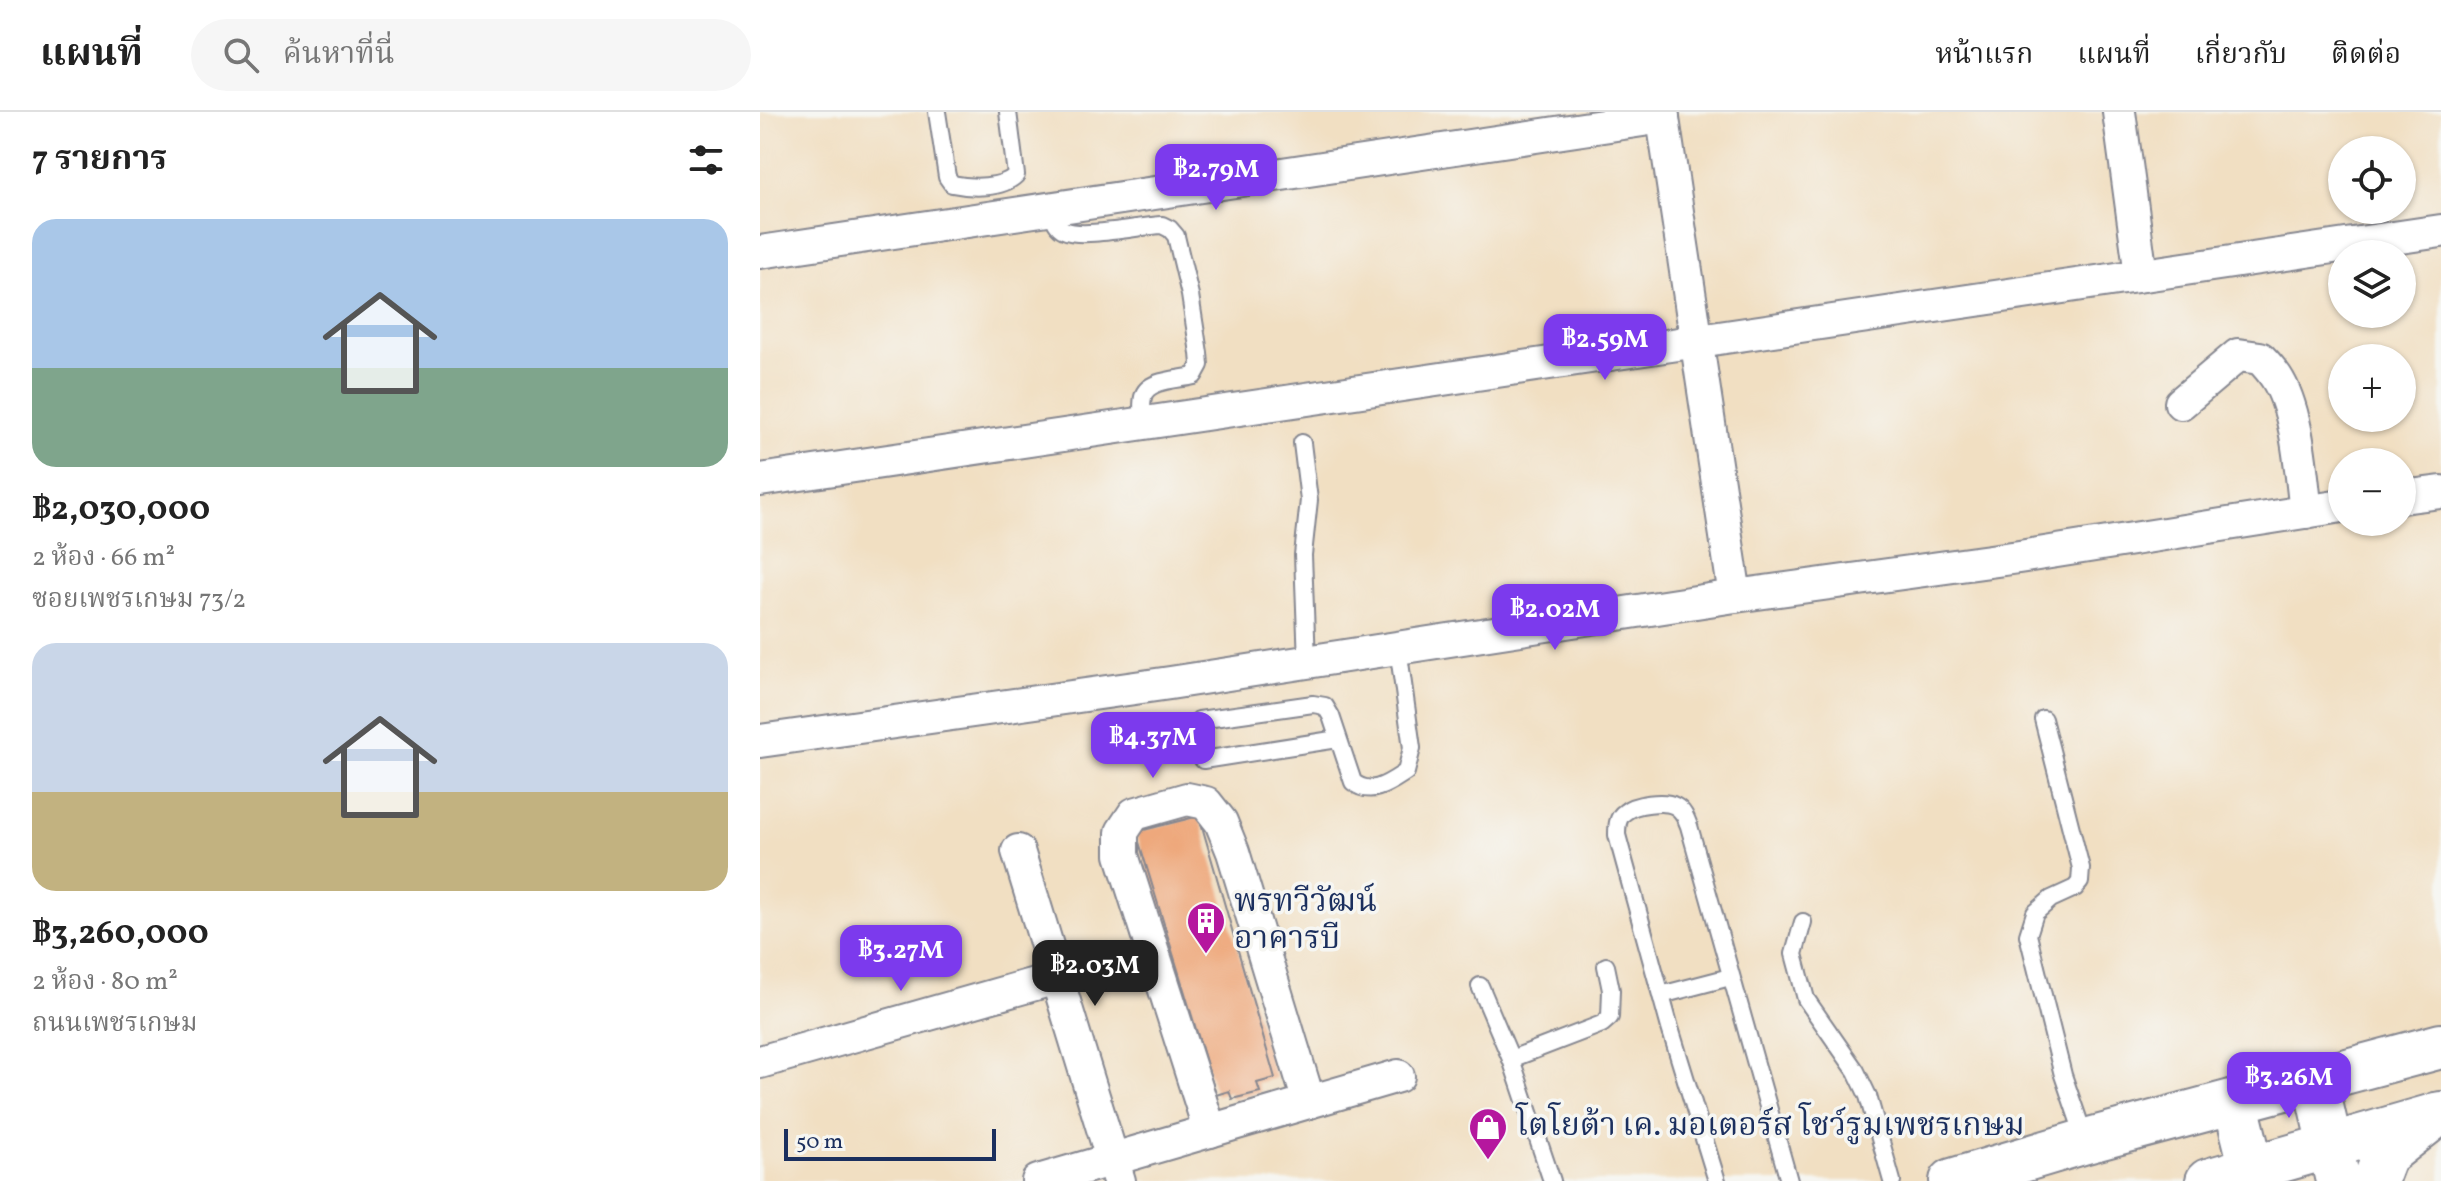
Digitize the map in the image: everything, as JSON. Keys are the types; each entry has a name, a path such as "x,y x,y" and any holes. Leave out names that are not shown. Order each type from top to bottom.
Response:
{"main road":[{"path":"1952,1181 2086,1141 2441,1046"},
{"path":"2315,1080 2333,1164"},
{"path":"2235,1101 2254,1175"},
{"path":"2208,1181 2333,1164 2438,1115"},
{"path":"2375,1181 2385,1155 2438,1115"}],"street":[{"path":"2119,112 2141,275"},
{"path":"760,252 993,201 1051,209 1663,114 1735,596"},
{"path":"760,480 2441,231"},
{"path":"2181,403 2238,355 2260,358 2277,378 2287,401 2297,442 2306,512"},
{"path":"2416,495 2441,492"},
{"path":"760,741 1735,596 2019,557 2328,508"},
{"path":"1210,1131 1122,855 1122,832 1134,814 1187,799 1206,803 1221,822 1233,852 1309,1102"},
{"path":"1018,851 1116,1170"},
{"path":"760,1062 1056,978"},
{"path":"1038,1181 1116,1170 1210,1131 1398,1076"}],"lane":[{"path":"937,112 947,177 952,184 993,201 1016,175 1008,112"},
{"path":"1051,209 1056,224 1066,231 1083,233 1162,225 1176,236 1190,295 1200,365 1194,376 1146,389 1142,423"},
{"path":"1302,443 1309,500 1303,555 1307,662"},
{"path":"1199,720 1313,704 1325,706 1353,782 1370,790 1386,785 1406,772 1412,748 1398,648"},
{"path":"2043,719 2081,868 2080,882 2075,888 2051,899 2035,913 2028,935 2063,1075 2086,1141"},
{"path":"1203,760 1338,739"},
{"path":"1717,1181 1617,835 1618,820 1625,811 1655,803 1672,804 1682,812 1689,826 1789,1181"},
{"path":"1803,922 1794,954 1798,977 1806,999 1856,1071 1868,1096 1892,1181"},
{"path":"1511,1059 1602,1024 1610,1017 1611,990 1606,966"},
{"path":"1661,995 1730,977"},
{"path":"1480,986 1511,1059 1552,1181"}],"building":[{"name":"พรทวีวัฒน์ อาคารบี","path":"1199,816 1275,1078 1257,1083 1260,1092 1232,1099 1229,1091 1216,1095 1136,832"}],"place":[{"name":"พรทวีวัฒน์ อาคารบี","path":"1206,955"},
{"name":"โตโยต้า เค. มอเตอร์ส โชว์รูมเพชรเกษม","path":"1488,1161"}]}
